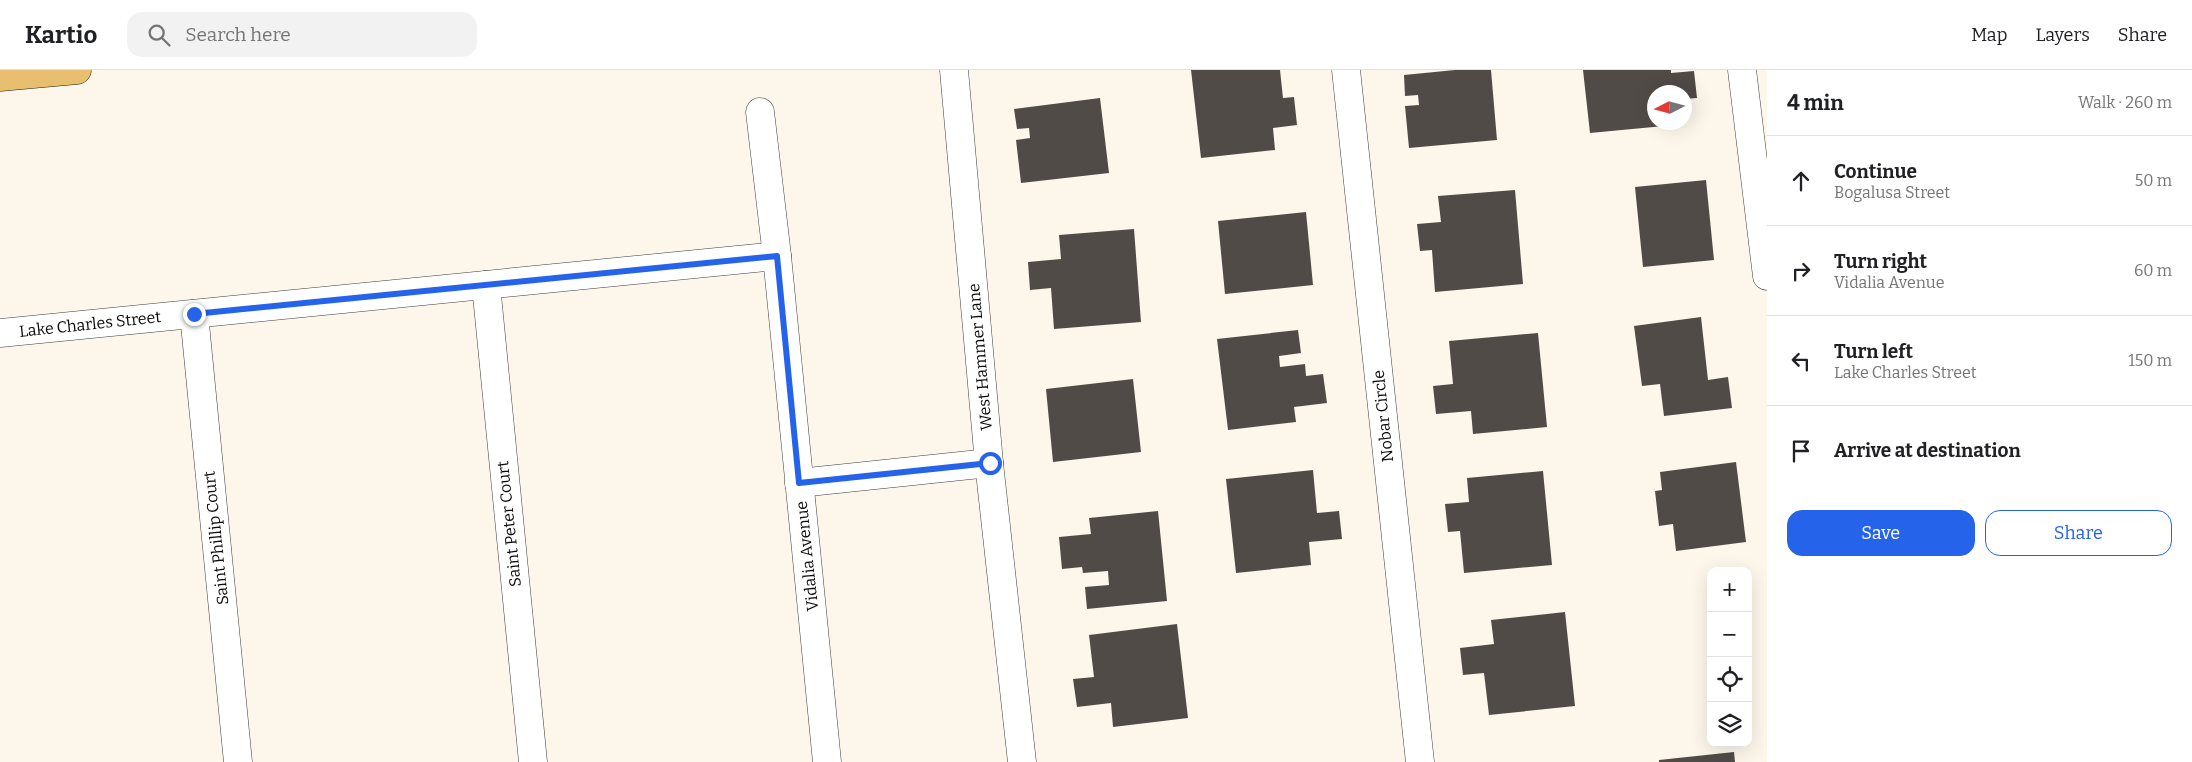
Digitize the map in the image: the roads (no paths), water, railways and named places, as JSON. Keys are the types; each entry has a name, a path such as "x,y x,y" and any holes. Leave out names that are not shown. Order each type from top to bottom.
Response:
{"main road":[{"path":"0,77 77,70"}],"street":[{"name":"West Hammer Lane","path":"954,70 990,463 1022,762"},
{"name":"Nobar Circle","path":"1346,70 1420,762"},
{"path":"1742,70 1767,276"},
{"name":"Vidalia Avenue","path":"760,112 777,256 827,762"},
{"name":"Lake Charles Street","path":"0,333 777,256"},
{"name":"Saint Peter Court","path":"486,285 533,762"},
{"name":"Saint Phillip Court","path":"194,314 238,762"},
{"path":"799,483 990,463"}]}
